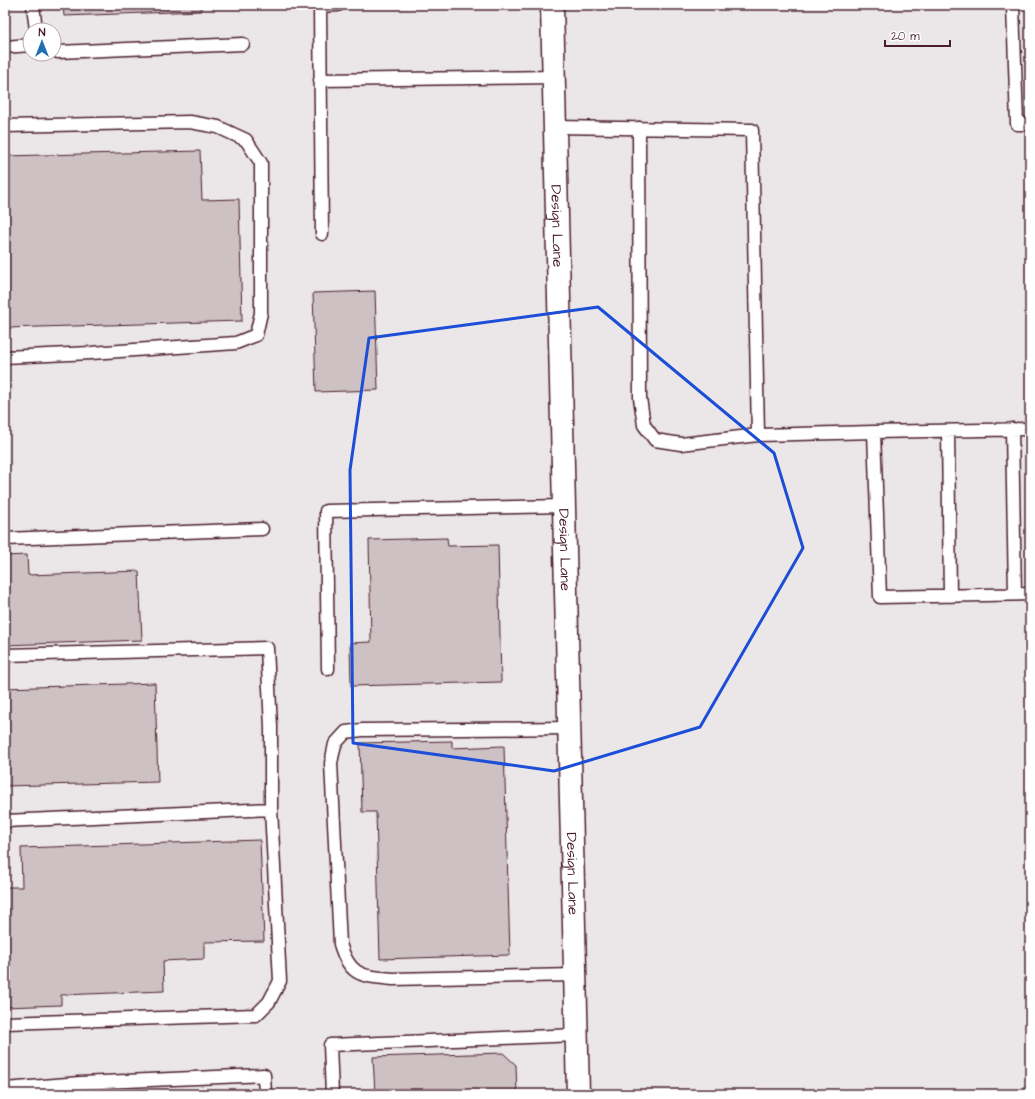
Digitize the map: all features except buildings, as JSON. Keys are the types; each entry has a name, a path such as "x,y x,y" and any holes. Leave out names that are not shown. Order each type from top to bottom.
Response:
{"street":[{"name":"Design Lane","path":"552,5 578,1094"}],"lane":[{"path":"33,5 35,22"},
{"path":"322,234 320,6 338,5"},
{"path":"1013,5 1017,124 1030,124"},
{"path":"62,52 243,44"},
{"path":"5,47 22,46"},
{"path":"320,80 553,78"},
{"path":"5,126 190,122 218,127 246,140 261,163 261,313 256,335 236,343 92,353 5,357"},
{"path":"554,127 752,130 758,435"},
{"path":"640,128 640,398 644,425 655,440 681,444 758,435 1030,429"},
{"path":"1012,429 1015,594"},
{"path":"948,431 950,596"},
{"path":"874,432 880,597 1030,594"},
{"path":"328,669 326,511 564,506"},
{"path":"5,539 262,529"},
{"path":"5,655 267,648 271,727 271,808 280,980 269,1002 256,1015 5,1022"},
{"path":"569,728 362,730 346,732 336,744 331,763 340,944 345,960 353,970 369,977 393,979 576,975"},
{"path":"5,820 271,808"},
{"path":"332,1094 330,1045 577,1035"},
{"path":"5,1089 80,1083 264,1075 265,1094"}],"highlighted area":[{"path":"598,307 774,453 803,548 700,727 554,771 353,743 350,470 369,338"}],"shaded area":[{"path":"5,5 1030,5 1030,1094 5,1094"}]}
